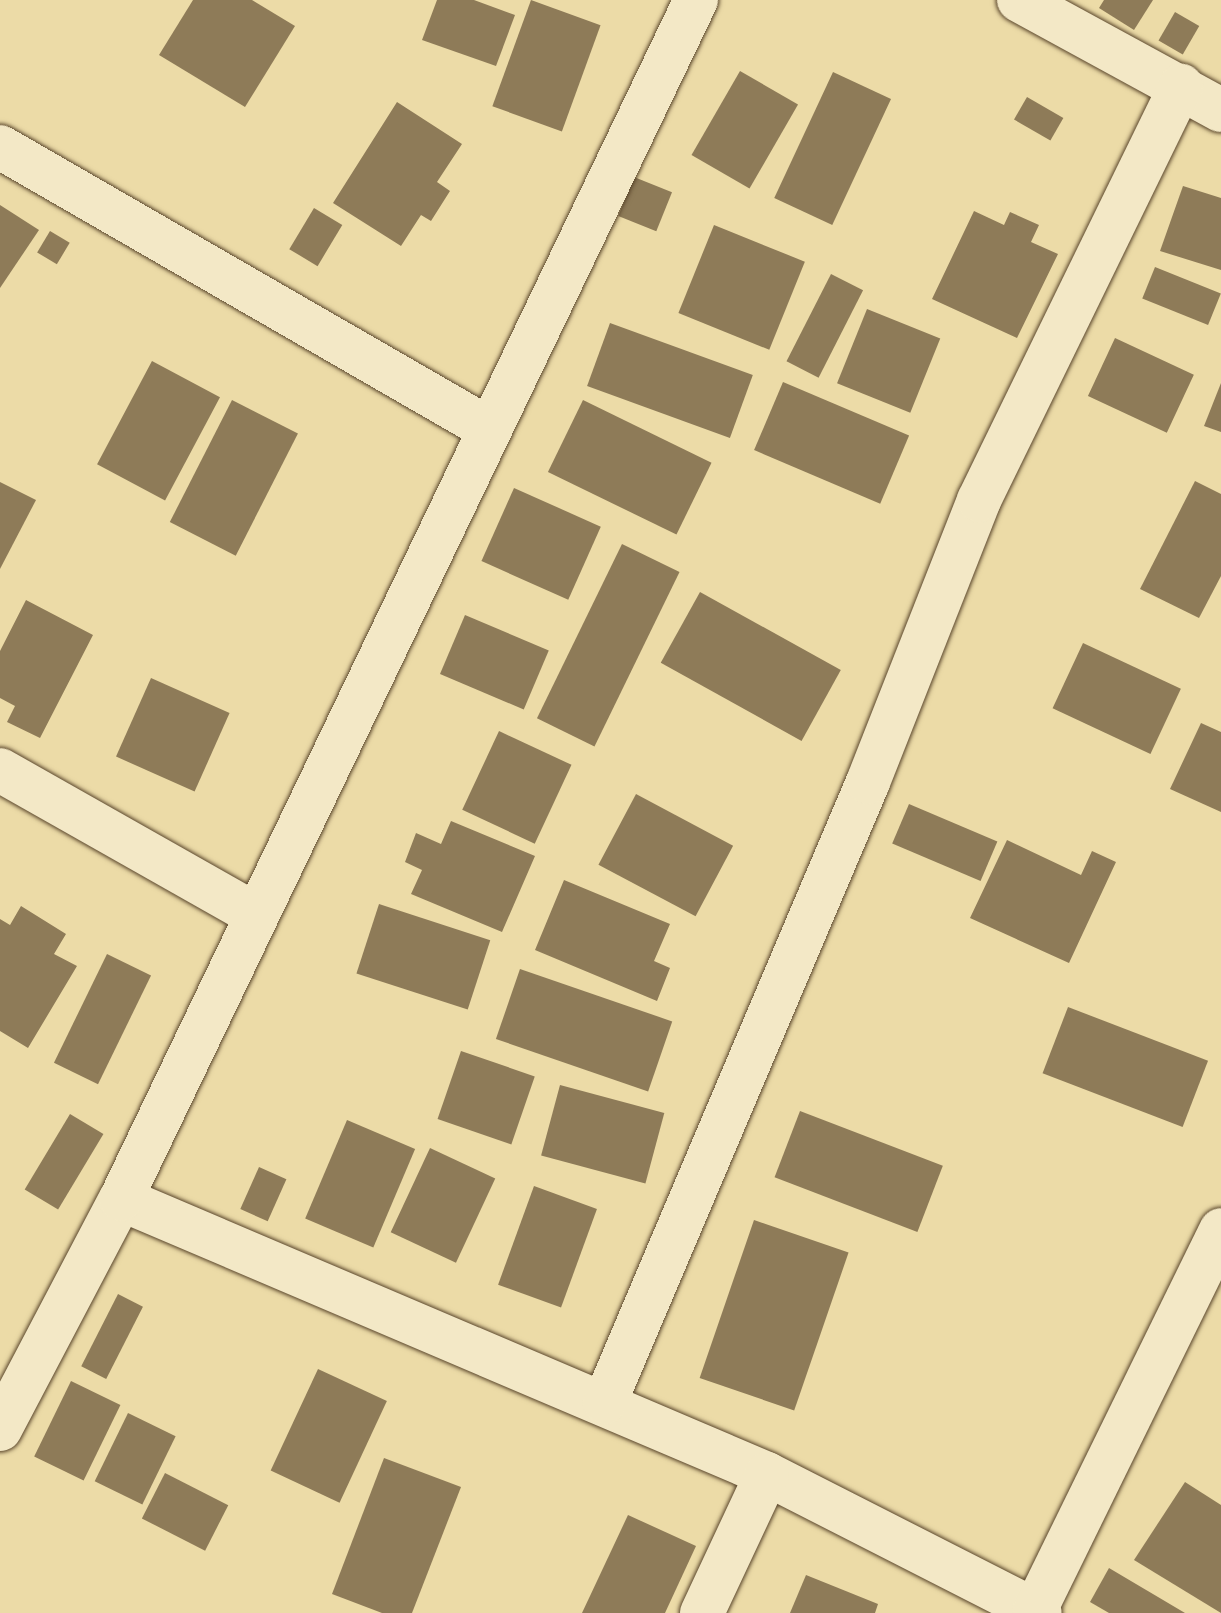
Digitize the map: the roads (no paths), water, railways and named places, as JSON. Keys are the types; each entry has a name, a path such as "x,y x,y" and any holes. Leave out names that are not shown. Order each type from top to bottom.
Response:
{"street":[{"path":"0,1429 121,1199 696,0"},
{"path":"1019,0 1221,110"},
{"path":"605,1402 862,796 979,500 1181,86"},
{"path":"0,147 489,429"},
{"path":"0,770 256,915"},
{"path":"121,1199 605,1402 767,1474 1038,1612 1221,1230"},
{"path":"702,1613 767,1474"}]}
